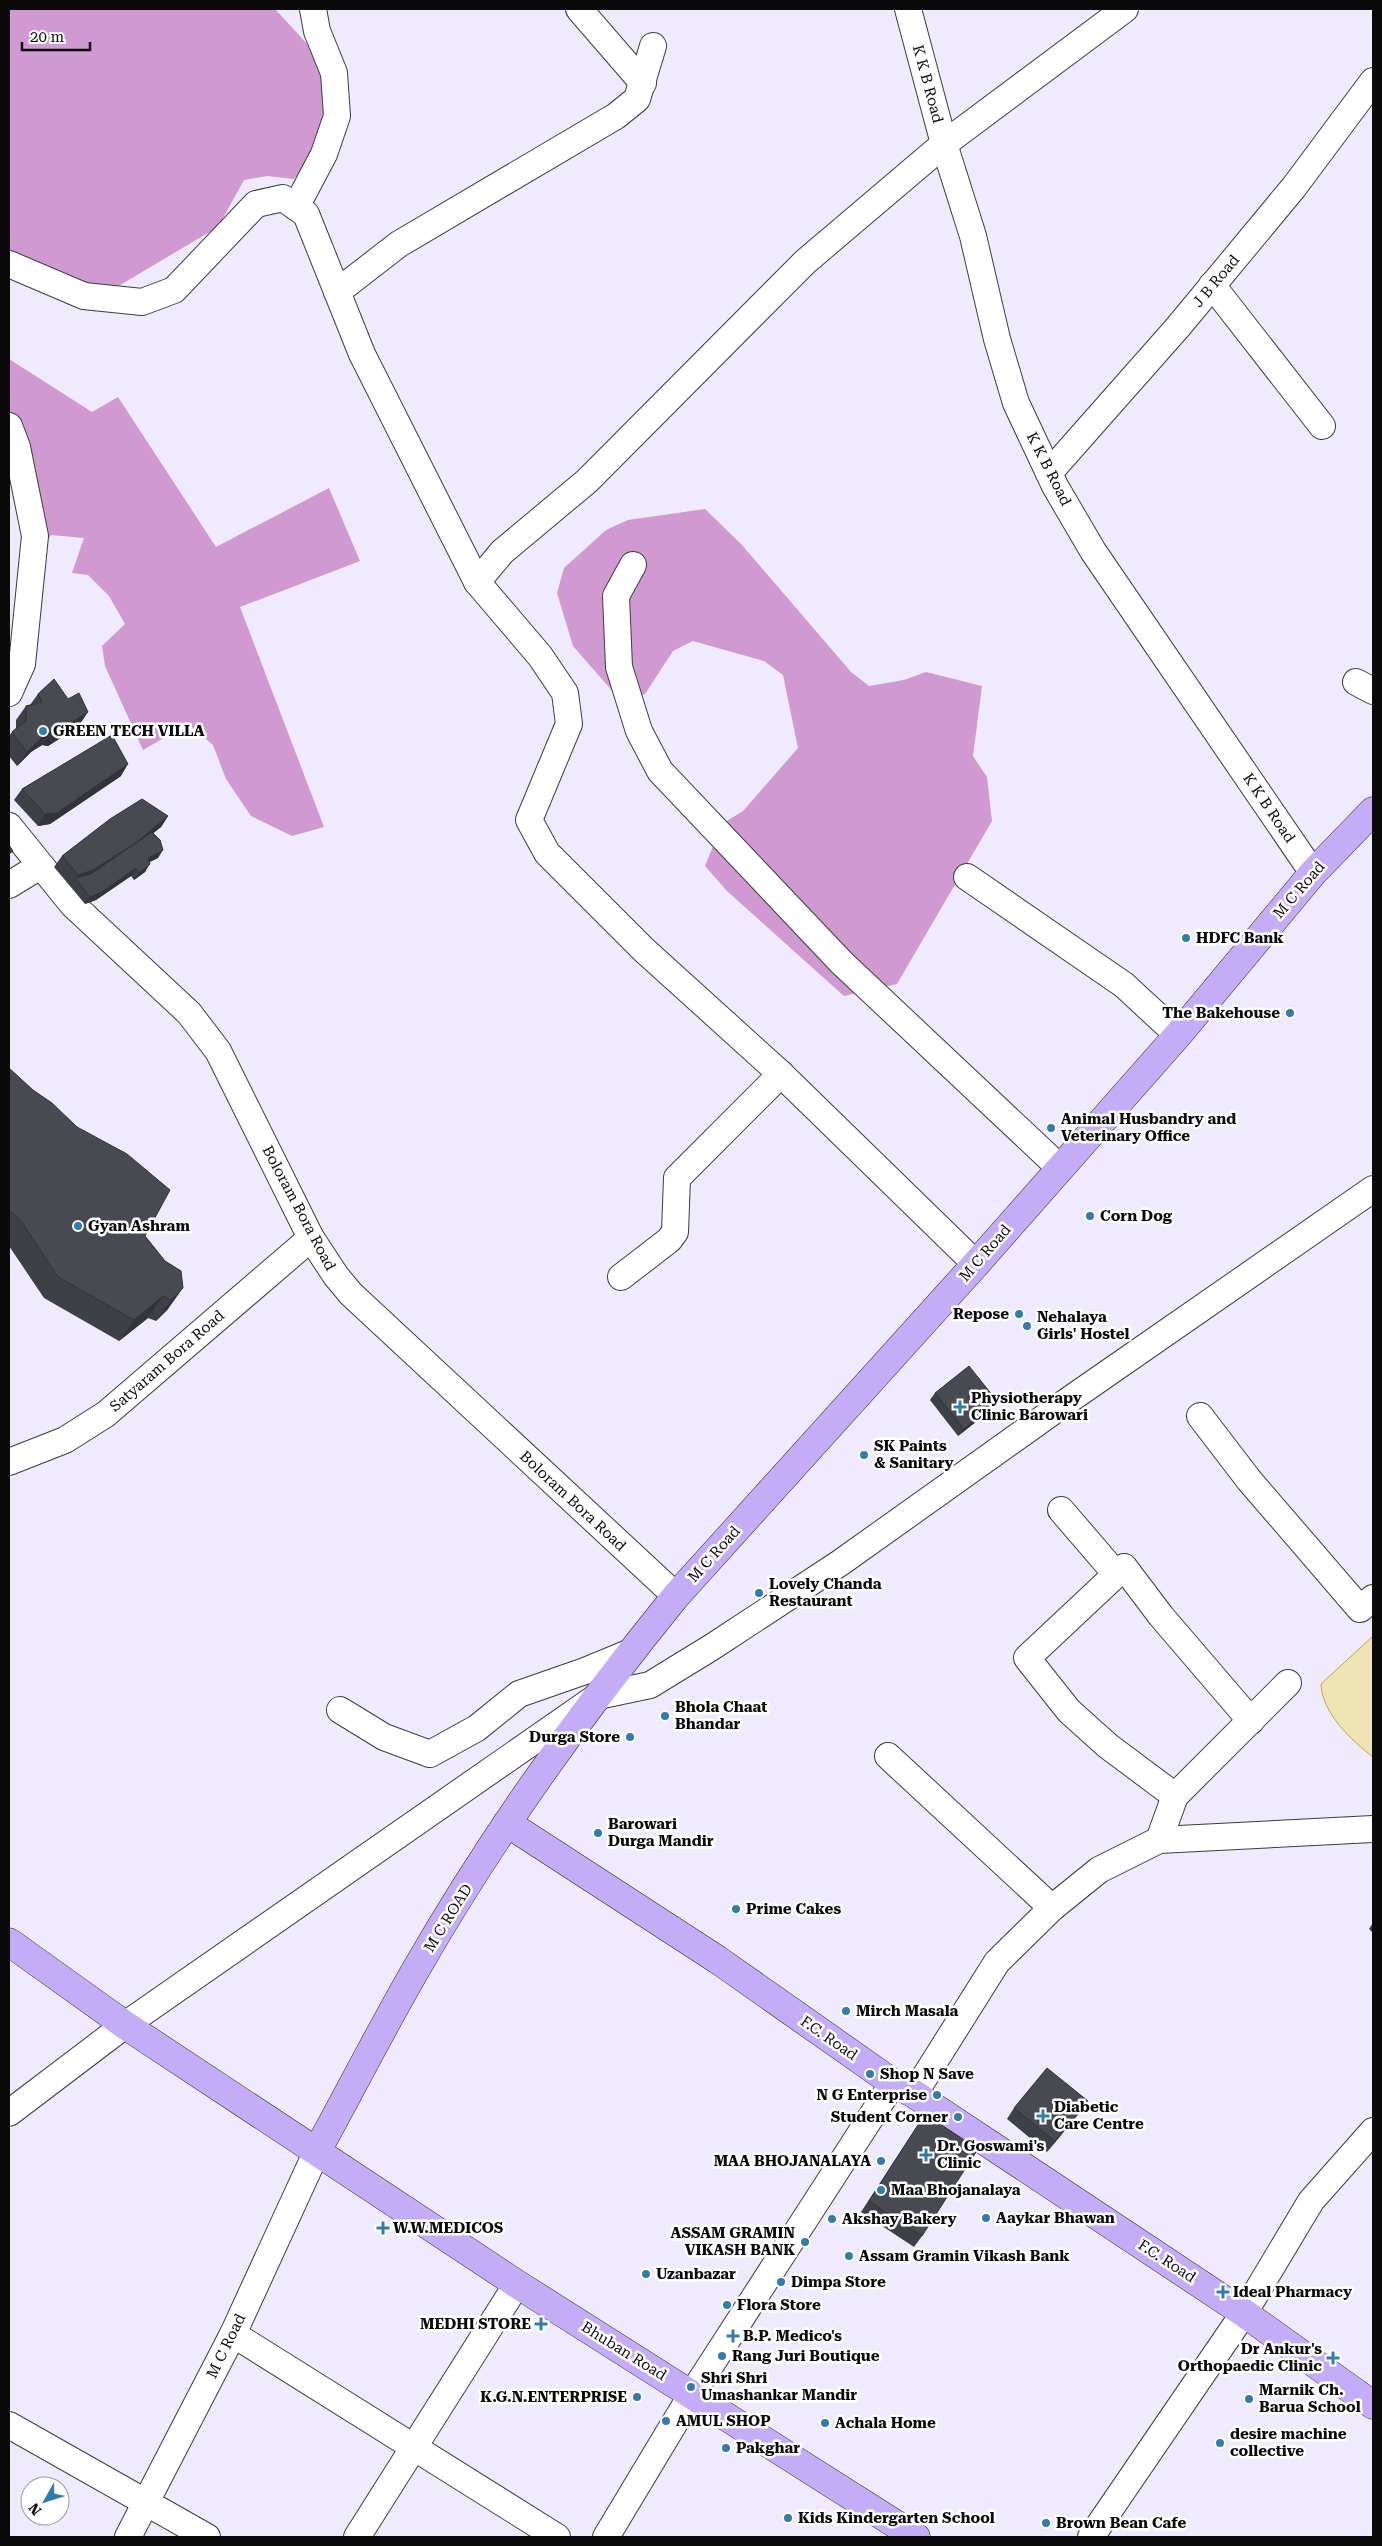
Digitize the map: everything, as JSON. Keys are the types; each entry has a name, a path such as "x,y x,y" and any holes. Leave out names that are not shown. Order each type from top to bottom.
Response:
{"street":[{"path":"296,207 324,154 338,116 334,73 317,31 313,9"},
{"path":"579,9 643,83"},
{"name":"K K B Road","path":"908,9 944,144 972,236 996,339 1016,403 1049,473 1094,551 1313,873"},
{"path":"477,582 502,552 587,481 805,262 944,144 1124,9"},
{"path":"337,292 399,244 616,116 637,99 653,46"},
{"name":"J B Road","path":"1049,473 1294,187 1372,84"},
{"path":"9,264 84,296 142,302 174,290 256,204 283,198 306,214 362,354 477,582 540,656 565,694 570,724 529,820 547,854 644,950 781,1074 976,1264"},
{"path":"1212,285 1322,426"},
{"path":"9,428 17,447 35,536 22,664 9,693"},
{"path":"633,565 616,596 620,668 638,730 660,771 842,963 1060,1168"},
{"name":"M C Road","path":"598,1696 676,1596 976,1264 1178,1035 1313,873 1373,811"},
{"name":"Boloram Bora Road","path":"9,826 73,905 189,1013 203,1029 218,1051 311,1238 336,1276 370,1313 676,1596"},
{"path":"9,885 40,866"},
{"path":"967,877 1124,986 1178,1035"},
{"path":"621,1277 669,1240 675,1232 677,1178 781,1074"},
{"path":"9,2113 125,2025 598,1696 650,1685 712,1647 840,1562 1373,1189"},
{"name":"Satyaram Bora Road","path":"9,1462 65,1440 106,1414 311,1238"},
{"path":"1200,1416 1249,1480 1360,1609 1373,1598"},
{"path":"1061,1510 1116,1574"},
{"path":"1175,1796 1108,1746 1069,1711 1027,1658 1124,1567 1161,1616 1251,1721"},
{"path":"340,1710 384,1737 430,1754 477,1728 519,1694 586,1671 631,1652"},
{"path":"1159,1840 1175,1796 1288,1684"},
{"name":"M C ROAD","path":"317,2151 415,1970 507,1823 598,1696"},
{"path":"888,1756 1052,1908"},
{"name":"F.C. Road","path":"507,1823 718,1960 903,2088 1244,2313 1373,2405"},
{"path":"606,2537 692,2394 903,2088 996,1962 1052,1908 1099,1870 1159,1840 1373,1829"},
{"name":"Bhuban Road","path":"9,1942 125,2025 360,2178 517,2284 916,2537"},
{"path":"1092,2537 1244,2313 1311,2201 1373,2131"},
{"name":"M C Road","path":"128,2537 147,2504 232,2334 317,2151"},
{"path":"356,2537 414,2449 517,2284"},
{"path":"232,2334 556,2537"},
{"path":"9,2425 207,2537"}],"shaded area":[{"path":"9,9 275,9 310,47 323,82 325,110 309,161 294,179 267,176 244,180 218,227 110,291 9,258"},
{"path":"9,359 92,412 118,397 216,547 329,488 360,561 240,607 324,827 292,836 251,816 226,779 213,745 188,724 143,750 105,666 102,646 125,624 109,596 88,575 72,573 84,538 51,535 37,558 9,420"},
{"path":"705,509 742,545 851,672 869,686 904,680 926,672 982,686 973,756 987,777 992,821 897,984 844,996 727,891 705,866 722,824 743,811 798,748 783,675 764,661 693,641 673,651 645,694 621,701 573,646 557,593 564,568 606,530 628,520"},
{"path":"1373,1636 1373,1757 1339,1725 1326,1705 1321,1684"}],"building":[{"name":"GREEN TECH VILLA","path":"54,679 68,699 79,693 88,712 58,731 53,730 41,738 27,752 12,732 26,721 26,706 42,702 38,694"},
{"path":"112,735 128,764 57,813 45,814 22,789"},
{"path":"142,799 168,816 137,842 93,870 78,875 62,856 110,819"},
{"path":"152,832 160,840 163,850 148,858 150,864 139,873 136,868 102,892 90,897 75,878 91,874"},
{"path":"9,845 13,851 9,854"},
{"name":"Gyan Ashram","path":"9,1068 33,1090 52,1103 77,1127 127,1154 170,1190 145,1236 165,1261 181,1271 183,1288 171,1300 163,1296 134,1320 58,1277 21,1221 9,1210"},
{"path":"969,1366 997,1401 964,1429 935,1393"},
{"name":"Diabetic Care Centre","path":"1047,2068 1088,2101 1055,2141 1014,2108"},
{"path":"925,2114 978,2149 922,2236 869,2201"}],"place":[{"name":"GREEN TECH VILLA","path":"43,731"},
{"name":"HDFC Bank","path":"1186,938"},
{"name":"The Bakehouse","path":"1290,1013"},
{"name":"Animal Husbandry and Veterinary Office","path":"1051,1128"},
{"name":"Corn Dog","path":"1090,1216"},
{"name":"Gyan Ashram","path":"78,1226"},
{"name":"Repose","path":"1019,1314"},
{"name":"Nehalaya Girls' Hostel","path":"1027,1326"},
{"name":"Physiotherapy Clinic Barowari","path":"960,1407"},
{"name":"SK Paints & Sanitary","path":"864,1455"},
{"name":"Lovely Chanda Restaurant","path":"759,1593"},
{"name":"Bhola Chaat Bhandar","path":"665,1716"},
{"name":"Durga Store","path":"630,1737"},
{"name":"Barowari Durga Mandir","path":"598,1833"},
{"name":"Prime Cakes","path":"736,1909"},
{"name":"Mirch Masala","path":"846,2011"},
{"name":"Shop N Save","path":"870,2074"},
{"name":"N G Enterprise","path":"937,2095"},
{"name":"Diabetic Care Centre","path":"1043,2116"},
{"name":"Student Corner","path":"958,2117"},
{"name":"Dr. Goswami's Clinic","path":"926,2155"},
{"name":"MAA BHOJANALAYA","path":"881,2161"},
{"name":"Maa Bhojanalaya","path":"881,2190"},
{"name":"Aaykar Bhawan","path":"986,2218"},
{"name":"Akshay Bakery","path":"832,2219"},
{"name":"W.W.MEDICOS","path":"383,2228"},
{"name":"ASSAM GRAMIN VIKASH BANK","path":"805,2242"},
{"name":"Assam Gramin Vikash Bank","path":"849,2256"},
{"name":"Uzanbazar","path":"646,2274"},
{"name":"Dimpa Store","path":"781,2282"},
{"name":"Ideal Pharmacy","path":"1223,2292"},
{"name":"Flora Store","path":"727,2305"},
{"name":"MEDHI STORE","path":"541,2324"},
{"name":"B.P. Medico's","path":"733,2336"},
{"name":"Rang Juri Boutique","path":"722,2356"},
{"name":"Dr Ankur's Orthopaedic Clinic","path":"1333,2358"},
{"name":"Shri Shri Umashankar Mandir","path":"691,2387"},
{"name":"K.G.N.ENTERPRISE","path":"637,2397"},
{"name":"Marnik Ch. Barua School","path":"1249,2399"},
{"name":"AMUL SHOP","path":"666,2421"},
{"name":"Achala Home","path":"825,2423"},
{"name":"desire machine collective","path":"1220,2443"},
{"name":"Pakghar","path":"726,2448"},
{"name":"Kids Kindergarten School","path":"788,2518"},
{"name":"Brown Bean Cafe","path":"1046,2523"}]}
